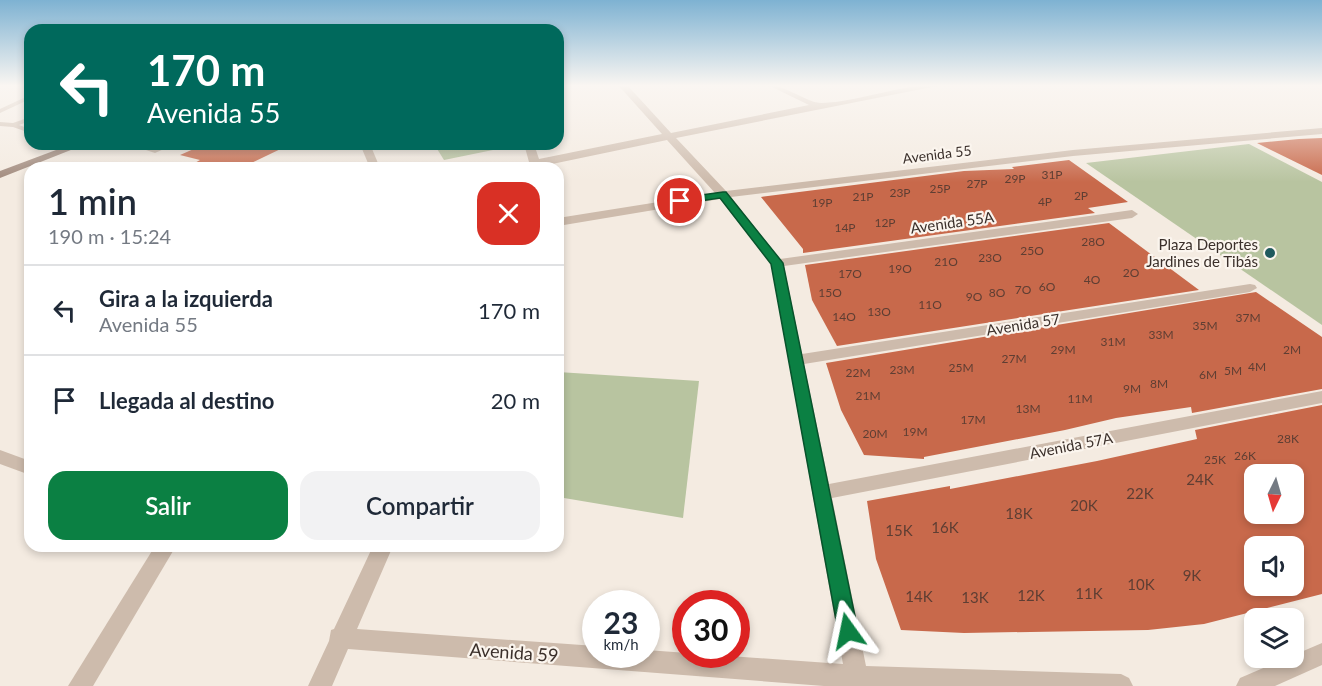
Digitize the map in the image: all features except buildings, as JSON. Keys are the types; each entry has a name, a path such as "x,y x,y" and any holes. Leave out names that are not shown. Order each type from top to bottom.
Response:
{"main road":[{"path":"32,162 62,150"},
{"path":"0,175 24,165"}],"street":[{"path":"652,118 723,195 777,263 858,682"},
{"path":"540,162 759,118"},
{"name":"Avenida 55","path":"564,221 723,195 1073,153 1322,130"},
{"name":"Avenida 55A","path":"777,263 1132,214"},
{"name":"Avenida 57","path":"797,360 1250,288"},
{"name":"Avenida 57A","path":"820,493 1322,397"},
{"path":"0,457 24,466"},
{"path":"80,686 162,552"},
{"path":"320,686 339,639 380,552"},
{"name":"Avenida 59","path":"339,639 858,682 1121,686"},
{"path":"1248,686 1322,654"}],"lane":[{"path":"14,125 24,121"},
{"path":"0,124 24,129"}],"green space":[{"name":"Plaza Deportes Jardines de Tibás","path":"1249,144 1322,182 1322,325 1086,163"},
{"path":"438,150 493,150 444,160"},
{"path":"564,372 699,381 683,518 564,498"}],"place":[{"name":"Plaza Deportes Jardines de Tibás","path":"1270,253"}],"route":[{"path":"680,201 723,195 777,263 848,631"}]}
